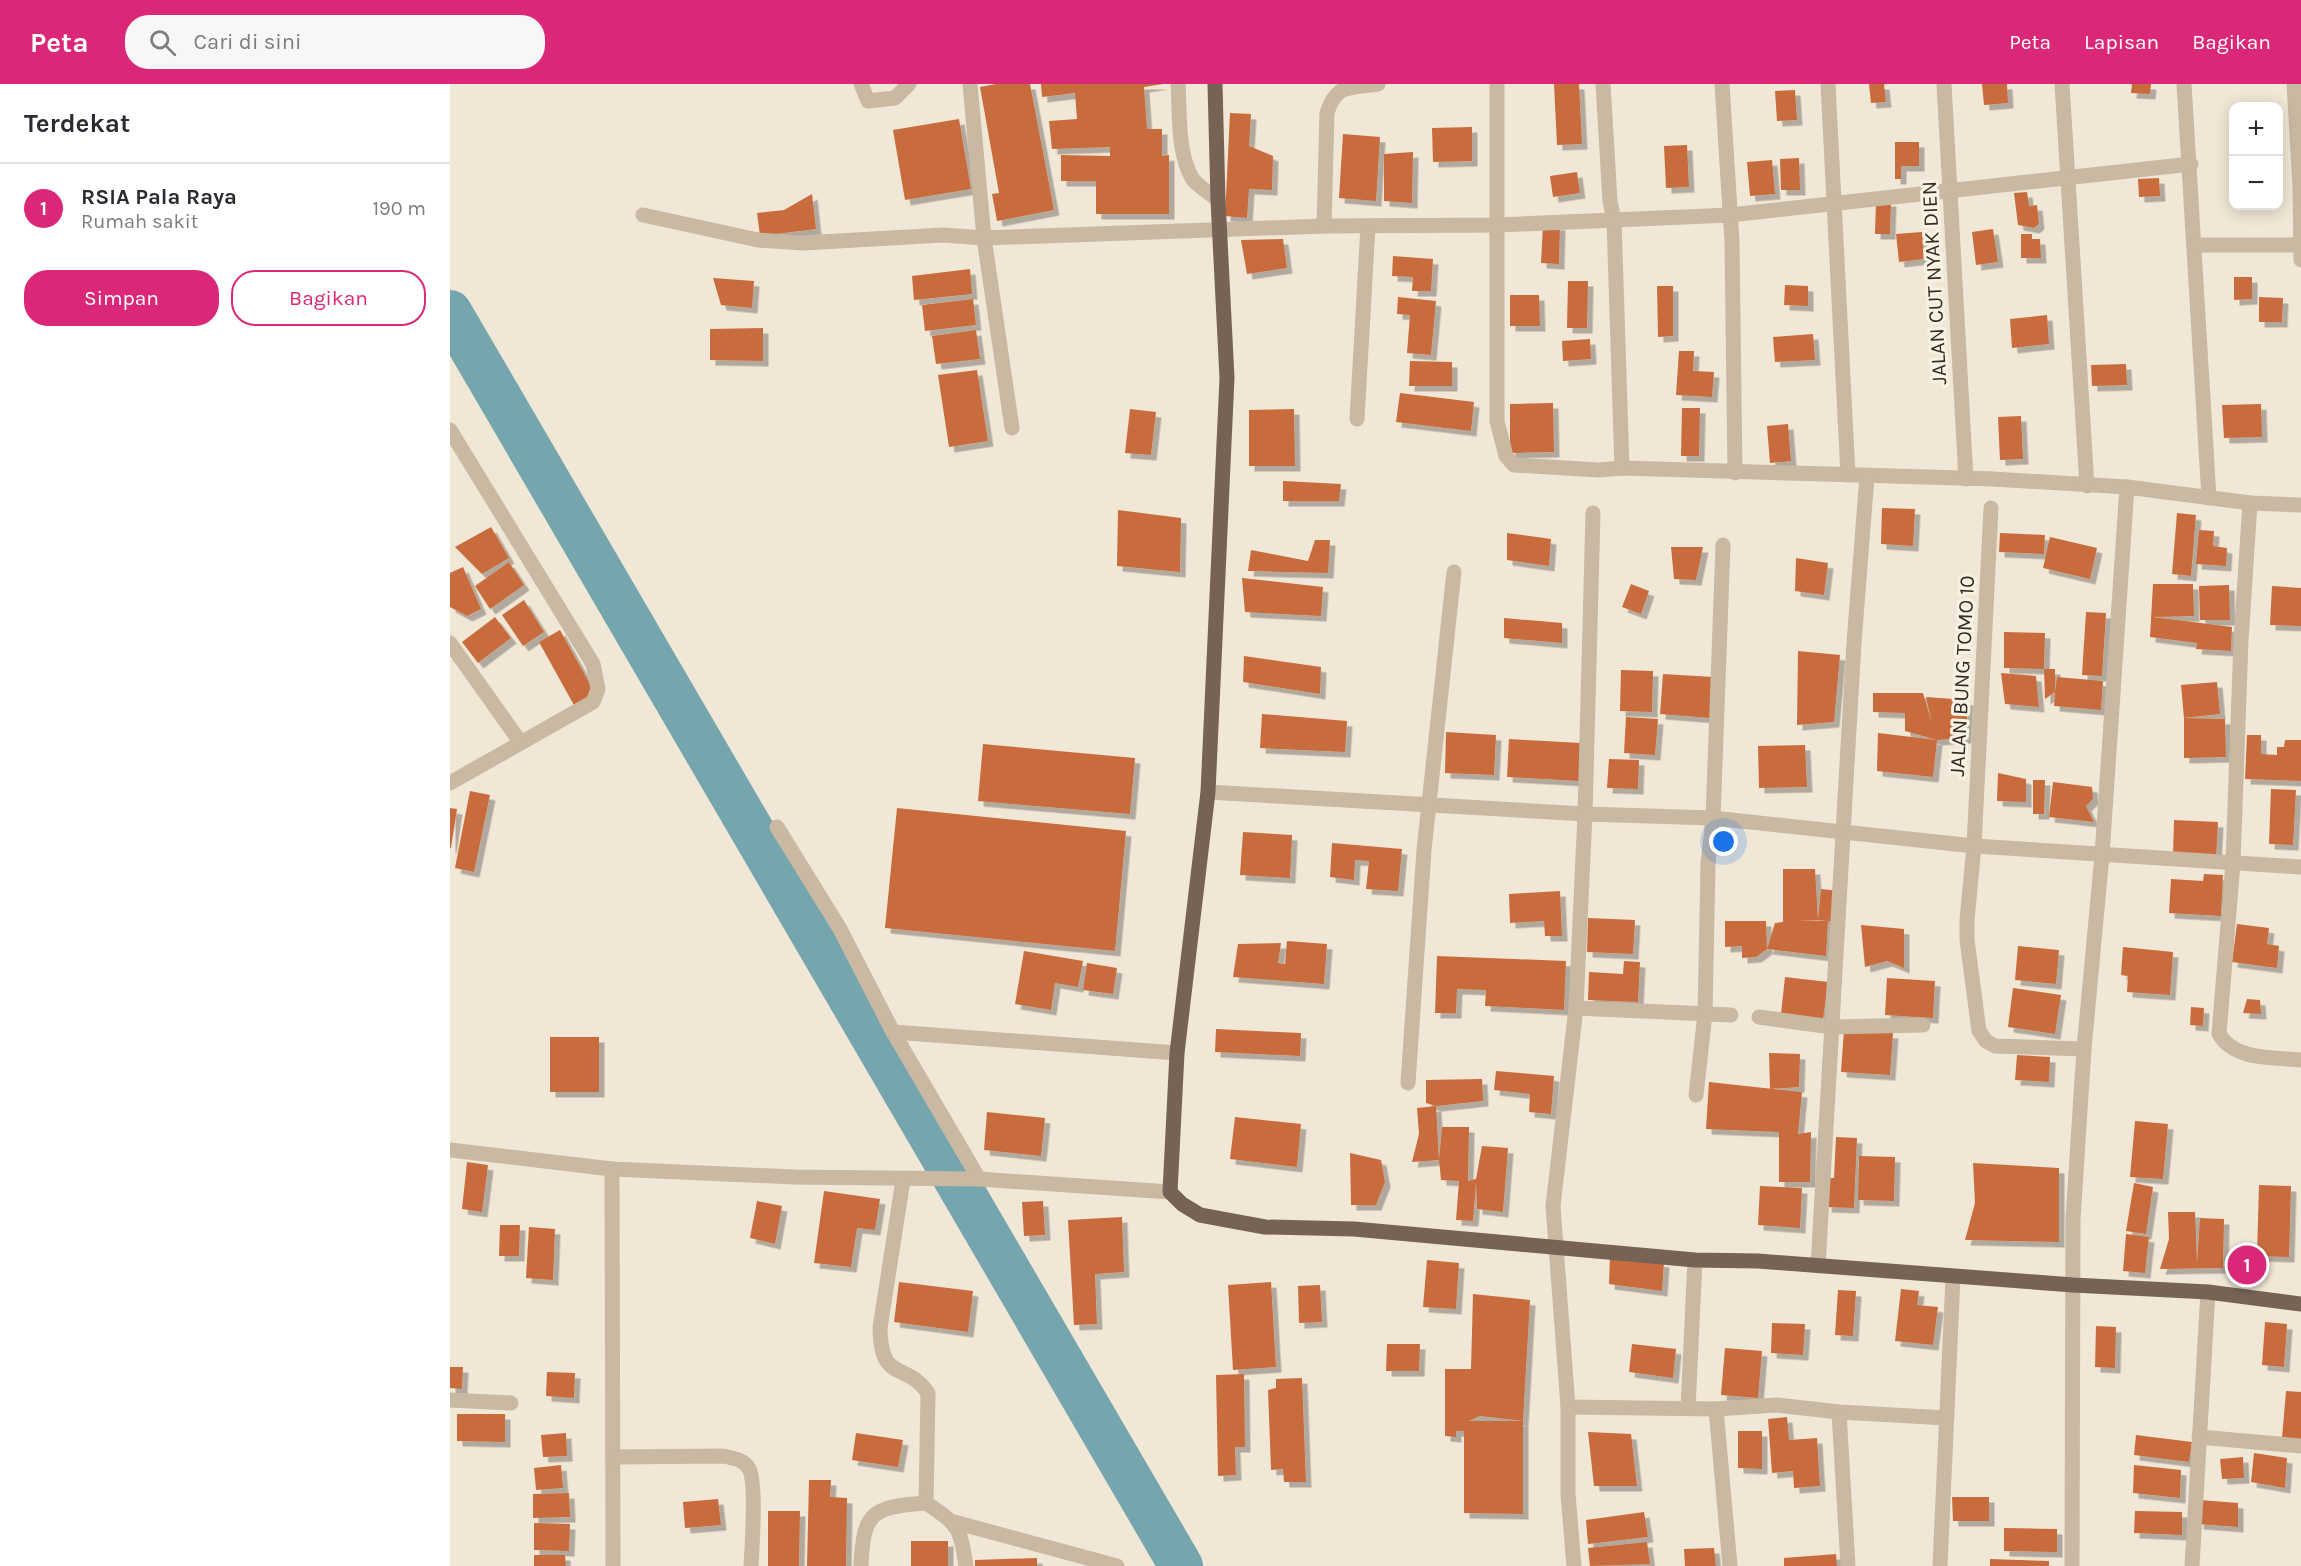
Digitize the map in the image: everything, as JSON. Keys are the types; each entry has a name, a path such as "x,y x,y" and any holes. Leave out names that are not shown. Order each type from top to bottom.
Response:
{"main road":[{"path":"1215,84 1227,378 1220,488 1208,792 1176,1053 1170,1192 1182,1204 1200,1215 1265,1227 1354,1229 1695,1260 2208,1292 2301,1304"}],"street":[{"path":"861,84 868,101 895,98 909,84"},
{"path":"970,84 984,238 1012,428"},
{"path":"1178,84 1185,158 1193,179 1218,200"},
{"path":"1324,226 1327,113 1330,101 1334,93 1340,90 1378,84"},
{"path":"1497,84 1497,421 1506,456 1514,465 1966,479 2127,487 2250,503 2301,505"},
{"path":"1603,84 1610,201 1614,220 1622,468"},
{"path":"1722,84 1730,214 1735,473"},
{"path":"1828,84 1848,476"},
{"name":"JALAN CUT NYAK DIEN","path":"1944,84 1952,191 1966,479"},
{"path":"2062,84 2087,486"},
{"path":"2184,84 2191,164 2209,498"},
{"path":"2294,84 2301,186 2301,260"},
{"path":"643,215 758,240 803,243 943,235 984,238 1324,226 1498,225 1730,214 2191,164"},
{"path":"1357,419 1368,226"},
{"path":"2195,245 2300,245"},
{"path":"450,430 593,664 598,689 593,702 450,783"},
{"path":"1818,1266 1854,643 1867,476"},
{"path":"2072,1566 2073,1219 2084,1049 2102,855 2127,487"},
{"path":"2250,503 2241,640 2233,863 2219,1034 2224,1043 2247,1055 2301,1060"},
{"name":"JALAN BUNG TOMO 10","path":"1991,508 1967,940 1981,1036 1995,1046 2084,1049"},
{"path":"1574,1566 1568,1494 1568,1407 1553,1206 1576,1008 1585,814 1593,513"},
{"path":"1696,1095 1706,1014 1708,864 1713,818 1723,545"},
{"path":"1408,1083 1429,804 1454,572"},
{"path":"450,643 521,743"},
{"path":"1208,792 1585,814 1713,818 1974,846 2301,867"},
{"path":"777,827 840,929 973,1179"},
{"path":"1576,1008 1731,1015"},
{"path":"1759,1017 1832,1027 1923,1025"},
{"path":"893,1032 1176,1053"},
{"path":"450,1150 612,1169 903,1180 973,1179 1170,1192"},
{"path":"612,1169 613,1566"},
{"path":"903,1180 880,1328 880,1347 890,1367 923,1385 928,1393 926,1503"},
{"path":"1688,1408 1695,1260"},
{"path":"1940,1566 1953,1276"},
{"path":"2192,1566 2208,1292"},
{"path":"450,1400 511,1403"},
{"path":"1568,1407 1716,1409 1777,1405 1839,1412 1947,1418"},
{"path":"1716,1409 1730,1566"},
{"path":"1839,1412 1848,1566"},
{"path":"2199,1437 2301,1446"},
{"path":"614,1457 723,1456 739,1459 749,1468 753,1482 752,1566"},
{"path":"861,1566 862,1538 868,1523 878,1511 900,1505 926,1503 954,1522 1117,1566"},
{"path":"954,1522 963,1544 966,1566"}],"building":[{"path":"996,84 1030,84 1054,210 997,221 992,194 999,193 980,87"},
{"path":"1041,84 1163,84 1144,87 1147,129 1162,129 1162,156 1169,155 1169,214 1096,214 1096,181 1061,181 1061,155 1110,156 1110,147 1052,149 1049,121 1077,119 1075,93 1042,97"},
{"path":"1554,84 1579,84 1582,144 1557,145"},
{"path":"1869,84 1884,84 1886,102 1871,103"},
{"path":"1982,84 2007,84 2008,103 1984,105"},
{"path":"2132,84 2151,84 2150,94 2131,93"},
{"path":"1795,90 1797,120 1777,121 1775,91"},
{"path":"1230,113 1251,114 1249,146 1273,156 1272,190 1249,189 1247,218 1225,216"},
{"path":"959,119 971,189 905,200 893,130"},
{"path":"1472,127 1472,161 1433,162 1432,128"},
{"path":"1343,134 1380,137 1376,201 1339,198"},
{"path":"1895,142 1919,142 1919,166 1901,166 1901,179 1895,179"},
{"path":"1687,145 1689,187 1666,188 1664,146"},
{"path":"1413,152 1412,203 1384,201 1384,154"},
{"path":"1799,158 1800,190 1781,190 1780,159"},
{"path":"1772,160 1775,194 1750,196 1747,162"},
{"path":"1577,172 1580,193 1553,197 1550,176"},
{"path":"2159,178 2160,196 2139,197 2138,179"},
{"path":"2027,192 2029,206 2037,205 2039,224 2034,228 2018,225 2014,193"},
{"path":"812,194 816,229 760,236 757,213 784,210"},
{"path":"1876,201 1891,201 1890,234 1875,234"},
{"path":"1543,225 1560,225 1559,264 1541,263"},
{"path":"1993,229 1998,262 1976,265 1972,232"},
{"path":"1922,232 1924,259 1899,262 1896,234"},
{"path":"2021,234 2032,234 2032,239 2040,239 2041,258 2021,258"},
{"path":"1283,239 1287,268 1247,274 1241,240"},
{"path":"1393,256 1433,259 1431,291 1412,291 1413,277 1392,276"},
{"path":"970,269 972,294 914,300 912,276"},
{"path":"2234,277 2252,277 2252,299 2234,300"},
{"path":"713,278 754,281 752,308 721,305"},
{"path":"1568,281 1588,281 1587,328 1567,328"},
{"path":"1785,285 1808,286 1808,306 1784,305"},
{"path":"1657,286 1673,286 1673,336 1658,337"},
{"path":"1510,295 1539,295 1540,326 1510,326"},
{"path":"1398,297 1436,301 1431,355 1407,353 1410,315 1397,314"},
{"path":"2259,297 2283,298 2282,322 2259,322"},
{"path":"973,299 976,325 925,331 922,305"},
{"path":"2047,315 2049,344 2012,348 2010,319"},
{"path":"763,328 763,361 710,360 710,329"},
{"path":"976,330 980,359 936,364 932,336"},
{"path":"1813,334 1815,360 1775,362 1773,337"},
{"path":"1590,339 1591,359 1563,361 1562,341"},
{"path":"1679,351 1694,351 1693,371 1714,372 1712,397 1676,395"},
{"path":"1410,361 1452,362 1452,386 1409,386"},
{"path":"2126,364 2127,385 2092,386 2091,365"},
{"path":"977,370 988,441 949,447 938,375"},
{"path":"1400,393 1474,402 1471,431 1396,422"},
{"path":"1553,403 1554,452 1510,453 1510,404"},
{"path":"2261,404 2262,437 2224,438 2222,405"},
{"path":"1682,408 1700,408 1699,456 1681,456"},
{"path":"1130,409 1156,412 1151,455 1125,453"},
{"path":"1294,409 1295,466 1249,466 1249,410"},
{"path":"2021,416 2023,459 2000,460 1998,417"},
{"path":"1788,424 1791,461 1770,463 1767,426"},
{"path":"1283,481 1341,484 1339,501 1283,501"},
{"path":"1882,508 1915,509 1913,546 1881,544"},
{"path":"1118,510 1181,518 1180,572 1117,566"},
{"path":"2177,513 2196,515 2191,576 2172,574"},
{"path":"491,527 509,558 482,574 455,547"},
{"path":"2199,530 2214,531 2213,546 2227,548 2226,566 2196,564"},
{"path":"1507,533 1551,539 1549,566 1507,560"},
{"path":"2000,533 2045,535 2044,554 1999,552"},
{"path":"2050,537 2097,548 2090,579 2043,568"},
{"path":"1315,540 1330,540 1328,573 1248,571 1251,550 1308,561"},
{"path":"1671,547 1703,547 1696,580 1674,579"},
{"path":"1796,558 1828,563 1824,595 1795,591"},
{"path":"509,562 524,585 490,609 475,586"},
{"path":"463,567 481,609 467,616 450,607 450,573"},
{"path":"1242,578 1323,587 1321,616 1245,612"},
{"path":"1631,584 1649,591 1641,614 1622,607"},
{"path":"2153,584 2193,584 2194,616 2153,617 2232,627 2231,651 2196,649 2197,643 2150,637"},
{"path":"2229,585 2230,620 2200,620 2199,586"},
{"path":"2272,586 2301,588 2301,626 2270,625"},
{"path":"524,600 544,632 523,646 502,615"},
{"path":"2086,612 2106,613 2102,676 2082,675"},
{"path":"495,617 511,638 478,663 462,642"},
{"path":"1504,618 1562,623 1562,643 1504,638"},
{"path":"560,630 596,695 575,707 539,642"},
{"path":"2004,632 2045,633 2044,669 2004,668"},
{"path":"1798,651 1840,655 1834,722 1797,725"},
{"path":"1244,656 1321,667 1320,694 1243,682"},
{"path":"2044,669 2055,669 2055,692 2045,699"},
{"path":"1621,670 1653,671 1652,712 1620,711"},
{"path":"2001,673 2036,676 2039,707 2005,704"},
{"path":"1663,674 1713,677 1710,718 1660,714"},
{"path":"2057,677 2103,681 2101,710 2054,706"},
{"path":"2217,682 2220,714 2184,718 2181,685"},
{"path":"1873,693 1923,693 1932,723 1926,697 1968,700 1966,738 1937,740 1905,731 1905,713 1873,712"},
{"path":"1262,714 1347,721 1345,752 1260,748"},
{"path":"1626,717 1658,719 1655,755 1624,753"},
{"path":"2184,718 2225,719 2226,757 2184,758"},
{"path":"1446,732 1496,735 1494,775 1445,773"},
{"path":"1878,733 1937,740 1933,777 1877,771"},
{"path":"2247,735 2261,735 2261,754 2277,755 2277,747 2284,747 2285,740 2301,740 2301,781 2245,779"},
{"path":"1509,739 1581,743 1579,781 1507,777"},
{"path":"983,744 1135,758 1130,814 978,801"},
{"path":"1805,745 1807,787 1759,788 1758,746"},
{"path":"1609,759 1639,760 1638,789 1607,788"},
{"path":"1998,773 2026,779 2026,802 1997,801"},
{"path":"2033,780 2045,780 2044,814 2033,814"},
{"path":"2053,782 2092,787 2093,799 2086,806 2094,822 2049,817"},
{"path":"2271,789 2296,790 2293,845 2269,844"},
{"path":"470,791 490,795 474,872 455,868"},
{"path":"450,808 457,809 451,848 450,848"},
{"path":"897,808 1126,831 1115,951 885,928"},
{"path":"2174,820 2218,822 2216,858 2173,855"},
{"path":"1243,832 1292,835 1290,878 1240,875"},
{"path":"1332,843 1402,849 1398,891 1366,889 1369,861 1355,860 1354,880 1330,877"},
{"path":"1783,869 1815,869 1818,920 1798,921 1828,921 1826,956 1767,949 1775,923 1783,922"},
{"path":"2204,874 2223,875 2221,916 2169,913 2171,879 2203,881"},
{"path":"1821,889 1840,891 1837,922 1818,920"},
{"path":"1560,891 1562,936 1545,936 1544,921 1510,923 1509,894"},
{"path":"1588,918 1635,920 1633,954 1587,952"},
{"path":"1725,921 1766,921 1767,949 1756,957 1742,958 1742,946 1725,947"},
{"path":"2237,924 2269,928 2267,944 2279,946 2277,968 2232,962"},
{"path":"1861,925 1904,929 1904,968 1887,961 1865,967"},
{"path":"1287,941 1327,944 1324,984 1233,977 1238,944 1281,943 1278,963 1285,964"},
{"path":"2018,946 2059,950 2056,984 2015,980"},
{"path":"2123,947 2173,952 2170,995 2127,992 2128,976 2121,975"},
{"path":"1024,951 1083,961 1078,987 1055,983 1051,1010 1015,1004"},
{"path":"1437,956 1566,961 1564,1010 1485,1006 1486,990 1457,989 1456,1013 1435,1013"},
{"path":"1624,961 1640,962 1638,1002 1588,1000 1589,972 1623,974"},
{"path":"1087,963 1117,968 1113,994 1083,990"},
{"path":"1785,977 1828,982 1823,1019 1781,1014"},
{"path":"1887,978 1935,981 1933,1018 1885,1015"},
{"path":"2013,988 2061,995 2055,1034 2008,1027"},
{"path":"2247,999 2260,1000 2261,1014 2243,1013"},
{"path":"2191,1007 2204,1008 2203,1026 2190,1025"},
{"path":"1216,1029 1301,1033 1300,1056 1215,1052"},
{"path":"1844,1030 1893,1033 1890,1075 1841,1072"},
{"path":"550,1037 599,1037 599,1092 550,1092"},
{"path":"1769,1053 1800,1054 1799,1087 1770,1089"},
{"path":"2017,1055 2050,1057 2049,1082 2015,1080"},
{"path":"1496,1071 1554,1076 1551,1114 1529,1112 1530,1094 1494,1090"},
{"path":"1482,1079 1483,1101 1436,1106 1426,1103 1426,1080"},
{"path":"1709,1082 1802,1092 1798,1134 1811,1132 1810,1182 1779,1182 1779,1132 1706,1129"},
{"path":"1436,1106 1439,1160 1412,1162 1419,1134 1417,1108"},
{"path":"987,1112 1045,1118 1041,1156 984,1150"},
{"path":"1235,1117 1301,1124 1297,1167 1230,1159"},
{"path":"2135,1121 2168,1124 2163,1179 2130,1177"},
{"path":"1442,1127 1469,1127 1468,1181 1476,1179 1482,1146 1508,1148 1503,1212 1477,1209 1476,1183 1473,1221 1456,1220 1459,1181 1441,1180 1439,1160"},
{"path":"1836,1137 1857,1138 1854,1208 1826,1207 1828,1178 1834,1178"},
{"path":"1350,1153 1381,1160 1385,1182 1376,1205 1351,1205"},
{"path":"1859,1156 1895,1157 1894,1201 1858,1200"},
{"path":"467,1162 488,1165 482,1212 462,1209"},
{"path":"1973,1163 2059,1168 2059,1242 1965,1240 1975,1203"},
{"path":"2134,1183 2153,1187 2146,1234 2126,1231"},
{"path":"2259,1185 2291,1186 2289,1257 2257,1256"},
{"path":"1760,1186 1802,1188 1800,1228 1758,1225"},
{"path":"824,1191 880,1199 875,1230 857,1228 851,1267 814,1263"},
{"path":"757,1201 782,1206 775,1244 750,1238"},
{"path":"1043,1201 1045,1235 1024,1236 1022,1202"},
{"path":"2168,1212 2195,1212 2197,1264 2200,1218 2224,1219 2223,1268 2160,1269 2169,1239"},
{"path":"1122,1217 1124,1272 1095,1274 1097,1324 1074,1325 1068,1220"},
{"path":"500,1225 520,1225 519,1256 499,1256"},
{"path":"529,1227 555,1229 553,1280 526,1278"},
{"path":"2126,1234 2149,1237 2145,1273 2123,1271"},
{"path":"1610,1256 1664,1262 1662,1291 1609,1284"},
{"path":"1427,1260 1459,1263 1456,1309 1423,1307"},
{"path":"899,1282 973,1291 968,1332 894,1322"},
{"path":"1271,1282 1276,1367 1233,1370 1228,1285"},
{"path":"1320,1285 1322,1322 1299,1323 1298,1286"},
{"path":"1901,1289 1919,1291 1917,1305 1938,1307 1933,1345 1895,1341"},
{"path":"1838,1290 1856,1291 1853,1336 1835,1335"},
{"path":"1473,1294 1530,1300 1523,1421 1523,1514 1464,1513 1464,1431 1456,1431 1456,1437 1445,1436 1445,1369 1471,1369","holes":["1480,1416 1523,1421 1469,1421"]},
{"path":"2265,1322 2287,1324 2284,1367 2262,1365"},
{"path":"1772,1323 1805,1324 1803,1355 1771,1353"},
{"path":"2096,1326 2116,1327 2115,1368 2095,1367"},
{"path":"1387,1344 1420,1344 1419,1371 1386,1371"},
{"path":"1632,1344 1676,1349 1673,1378 1629,1372"},
{"path":"1725,1348 1762,1351 1758,1398 1721,1395"},
{"path":"450,1367 463,1367 462,1389 450,1388"},
{"path":"547,1372 575,1373 574,1398 546,1396"},
{"path":"1244,1374 1245,1447 1235,1447 1236,1475 1218,1476 1216,1375"},
{"path":"1302,1378 1306,1482 1284,1482 1283,1469 1271,1470 1268,1390 1276,1388 1276,1379"},
{"path":"2286,1391 2301,1392 2301,1439 2282,1438"},
{"path":"457,1414 505,1414 505,1442 457,1441"},
{"path":"1787,1417 1789,1440 1817,1438 1820,1486 1794,1488 1793,1471 1772,1473 1768,1419"},
{"path":"1738,1431 1762,1431 1762,1469 1738,1468"},
{"path":"1588,1432 1631,1434 1637,1486 1594,1486"},
{"path":"566,1433 567,1456 543,1457 541,1435"},
{"path":"856,1433 903,1440 898,1467 852,1460"},
{"path":"2136,1435 2192,1442 2189,1462 2134,1455"},
{"path":"2254,1453 2287,1458 2285,1488 2251,1482"},
{"path":"2243,1457 2244,1478 2222,1479 2220,1459"},
{"path":"561,1465 563,1488 536,1490 534,1468"},
{"path":"2134,1465 2181,1470 2180,1498 2133,1493"},
{"path":"809,1480 831,1480 830,1497 847,1498 846,1566 807,1566"},
{"path":"569,1493 570,1517 533,1518 533,1494"},
{"path":"1952,1497 1989,1497 1989,1521 1953,1521"},
{"path":"718,1499 721,1525 685,1528 683,1502"},
{"path":"2200,1500 2238,1503 2238,1527 2198,1524"},
{"path":"768,1511 800,1511 799,1566 768,1566"},
{"path":"2135,1511 2182,1512 2182,1535 2134,1533"},
{"path":"1644,1512 1648,1537 1588,1544 1586,1520"},
{"path":"534,1523 570,1524 569,1551 534,1550"},
{"path":"2004,1528 2057,1529 2057,1552 2004,1551"},
{"path":"911,1541 948,1541 948,1566 911,1566"},
{"path":"1647,1542 1650,1564 1590,1566 1588,1548"},
{"path":"1714,1548 1716,1566 1685,1566 1684,1549"},
{"path":"1836,1554 1837,1566 1784,1566 1784,1558"},
{"path":"534,1555 565,1555 566,1566 534,1566"},
{"path":"1037,1558 1037,1566 975,1566 975,1560"},
{"path":"1990,1559 2049,1561 2049,1566 1990,1566"}],"waterway":[{"path":"450,312 1181,1566"}],"place":[{"name":"RSIA Pala Raya","path":"2247,1265"}]}
